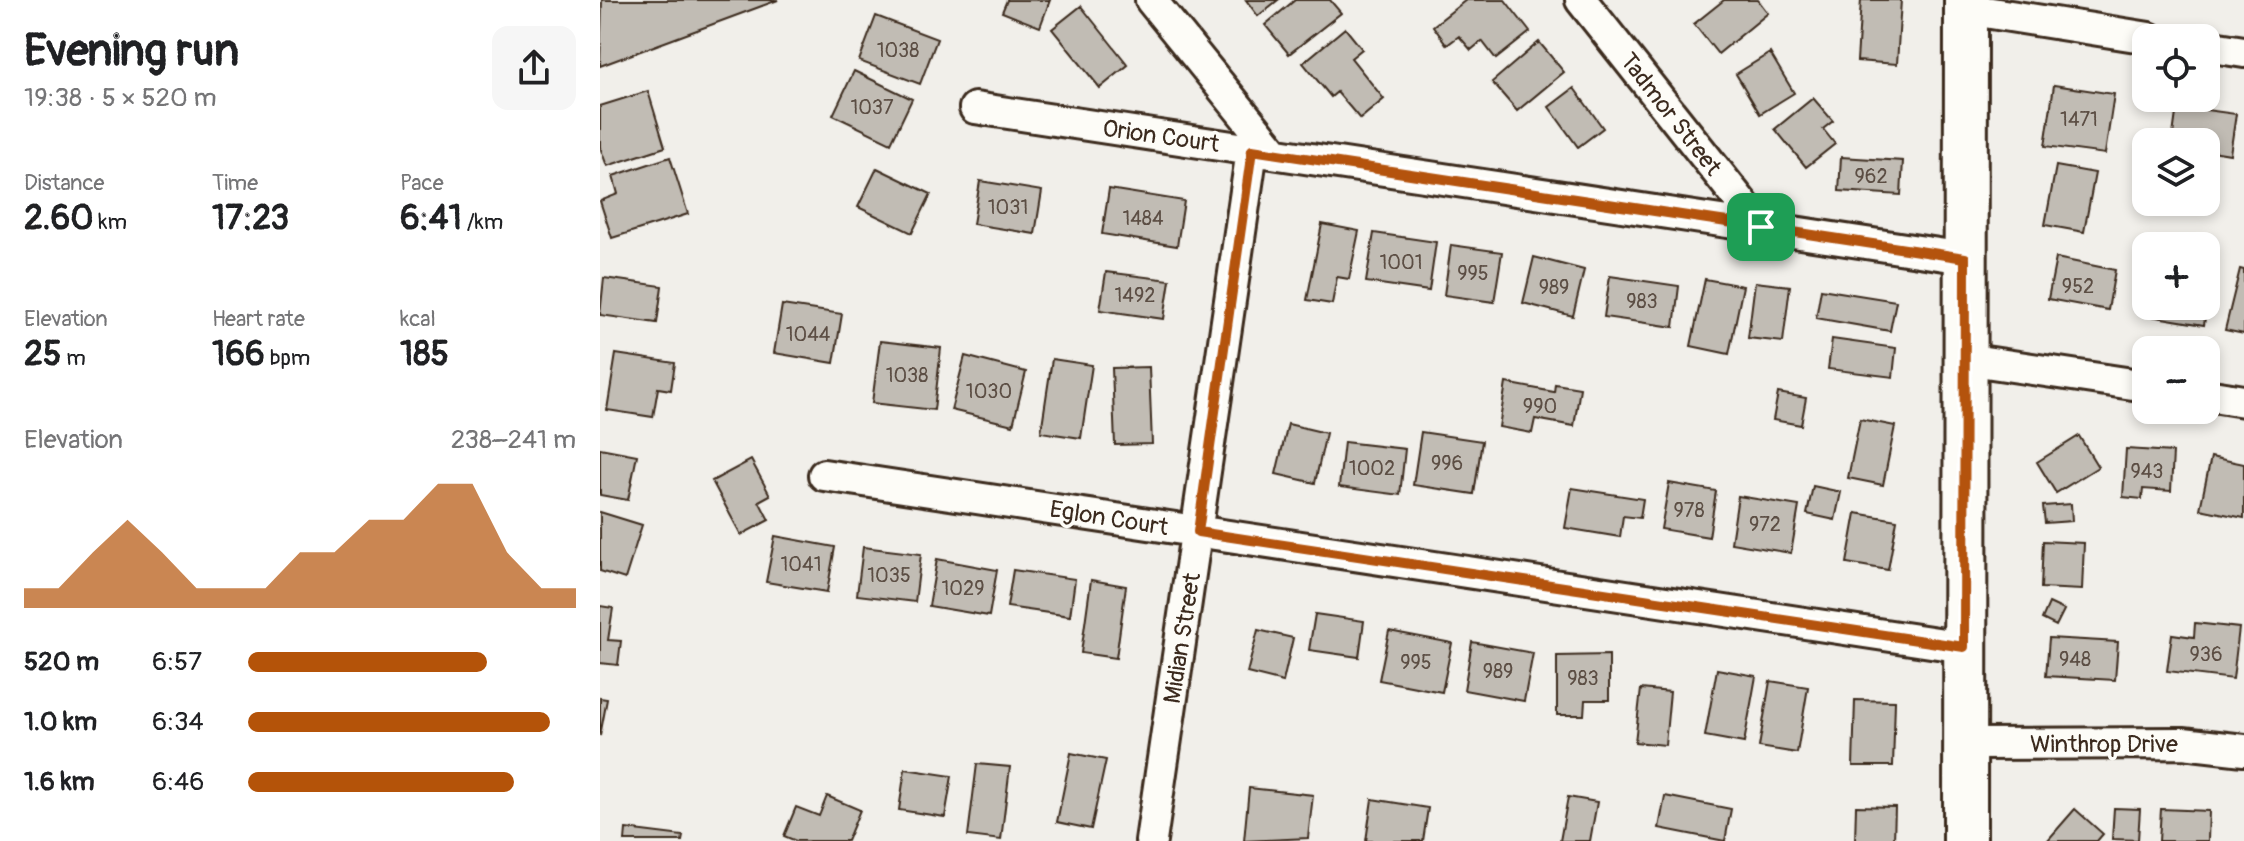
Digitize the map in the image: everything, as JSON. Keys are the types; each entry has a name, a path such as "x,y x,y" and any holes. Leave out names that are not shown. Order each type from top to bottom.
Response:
{"main road":[{"path":"1965,841 1966,4"}],"street":[{"path":"1151,0 1264,151"},
{"name":"Tadmor Street","path":"1581,0 1761,227"},
{"path":"1966,4 2132,35"},
{"path":"2220,48 2244,52"},
{"name":"Orion Court","path":"975,108 1965,258"},
{"name":"Midian Street","path":"1151,841 1198,532 1264,151"},
{"path":"1965,359 2132,384"},
{"path":"2220,397 2244,401"},
{"name":"Eglon Court","path":"824,475 1964,647"},
{"name":"Winthrop Drive","path":"1964,744 2183,743 2244,750"}],"building":[{"path":"602,0 778,0 600,66"},
{"path":"1007,0 1050,0 1040,27 1002,12"},
{"path":"1246,0 1278,0 1258,16"},
{"path":"1295,0 1330,0 1341,13 1289,54 1265,25"},
{"path":"1466,0 1505,0 1530,32 1496,59 1482,41 1471,50 1459,36 1447,45 1433,26"},
{"path":"1724,0 1758,0 1768,13 1718,54 1694,24"},
{"path":"1861,0 1901,0 1897,64 1857,61"},
{"path":"1081,6 1128,65 1100,88 1052,29"},
{"path":"876,16 937,39 920,84 859,61"},
{"path":"1345,28 1362,49 1351,58 1384,99 1360,119 1337,92 1331,97 1303,63"},
{"path":"1539,42 1564,72 1517,111 1492,82"},
{"path":"1770,53 1794,93 1760,114 1736,74"},
{"path":"854,71 912,99 891,143 833,115"},
{"path":"2054,85 2114,94 2105,154 2045,146"},
{"path":"1574,88 1603,128 1578,147 1549,107"},
{"path":"648,91 665,147 607,166 600,147 600,106"},
{"path":"1813,98 1833,121 1823,129 1835,144 1806,167 1775,129"},
{"path":"2176,112 2236,114 2230,154 2220,152 2220,128 2174,128"},
{"path":"670,157 688,214 612,238 600,201 618,194 613,176"},
{"path":"1841,157 1903,161 1901,195 1839,191"},
{"path":"2056,166 2095,173 2084,232 2045,225"},
{"path":"877,168 931,194 912,233 858,207"},
{"path":"980,181 1042,191 1035,234 973,224"},
{"path":"1109,189 1184,201 1177,246 1102,234"},
{"path":"1322,224 1359,231 1349,279 1337,277 1332,304 1307,300"},
{"path":"1374,233 1436,242 1429,291 1366,282"},
{"path":"1451,245 1502,252 1494,302 1444,295"},
{"path":"1534,257 1584,270 1573,316 1523,303"},
{"path":"2056,258 2115,270 2108,310 2048,299"},
{"path":"2240,269 2244,270 2244,334 2225,330"},
{"path":"1106,272 1170,280 1164,319 1100,310"},
{"path":"1610,276 1679,286 1674,327 1604,317"},
{"path":"604,278 662,286 657,323 600,315"},
{"path":"1705,279 1743,286 1729,354 1691,346"},
{"path":"1755,282 1790,286 1783,342 1748,338"},
{"path":"1821,289 1896,301 1890,331 1816,318"},
{"path":"782,305 842,314 834,363 774,353"},
{"path":"2174,320 2205,320 2204,325"},
{"path":"1832,339 1896,348 1893,377 1828,369"},
{"path":"880,341 941,348 934,410 872,403"},
{"path":"616,354 675,363 671,390 658,388 653,417 607,410"},
{"path":"965,356 1026,372 1013,425 951,410"},
{"path":"1052,359 1092,365 1081,438 1041,432"},
{"path":"1149,367 1152,444 1115,445 1112,368"},
{"path":"1506,383 1554,392 1555,384 1580,388 1574,426 1535,419 1532,433 1499,427"},
{"path":"1778,393 1806,398 1801,425 1773,420"},
{"path":"1860,419 1895,426 1883,485 1848,478"},
{"path":"1288,424 1326,433 1315,483 1276,474"},
{"path":"1421,432 1482,441 1474,494 1413,485"},
{"path":"2079,436 2098,467 2056,493 2037,462"},
{"path":"1344,442 1405,449 1400,495 1339,487"},
{"path":"600,448 637,455 628,500 600,495"},
{"path":"2126,449 2173,452 2171,491 2143,489 2142,499 2123,497"},
{"path":"2211,457 2244,464 2244,518 2200,509"},
{"path":"751,460 770,495 759,501 769,520 741,535 712,481"},
{"path":"1669,483 1716,491 1709,537 1661,529"},
{"path":"1813,486 1841,492 1835,520 1807,514"},
{"path":"1572,488 1643,499 1640,518 1623,516 1620,537 1565,528"},
{"path":"1738,496 1799,506 1791,553 1731,543"},
{"path":"2071,504 2072,521 2045,523 2043,506"},
{"path":"600,512 642,525 625,579 600,571"},
{"path":"1856,513 1897,520 1888,570 1847,563"},
{"path":"775,536 835,547 827,592 766,582"},
{"path":"2043,541 2084,543 2082,590 2041,588"},
{"path":"863,547 921,554 915,602 857,595"},
{"path":"937,559 997,570 989,616 929,606"},
{"path":"1013,570 1075,579 1070,616 1007,607"},
{"path":"1091,580 1126,586 1116,658 1081,653"},
{"path":"2049,603 2064,610 2056,626 2042,619"},
{"path":"600,606 613,608 608,640 621,641 618,665 600,663"},
{"path":"1315,614 1364,621 1359,657 1309,650"},
{"path":"2195,623 2239,628 2233,679 2167,671 2172,634 2194,637"},
{"path":"1258,630 1293,638 1283,682 1247,673"},
{"path":"1389,631 1452,643 1442,692 1379,680"},
{"path":"2049,638 2118,642 2115,680 2046,676"},
{"path":"1472,642 1533,653 1524,701 1464,690"},
{"path":"1609,655 1609,700 1585,700 1584,715 1557,715 1557,656"},
{"path":"1717,669 1756,676 1744,743 1705,736"},
{"path":"1770,681 1808,687 1797,753 1759,747"},
{"path":"1641,689 1670,692 1665,745 1635,742"},
{"path":"600,698 607,699 600,736"},
{"path":"1855,700 1895,701 1893,766 1853,766"},
{"path":"1071,753 1106,760 1091,829 1057,822"},
{"path":"977,764 1010,767 1001,840 968,836"},
{"path":"905,769 952,776 945,817 899,810"},
{"path":"1249,788 1313,795 1308,838 1244,841"},
{"path":"827,796 860,810 847,841 796,841 784,836 796,807 819,816"},
{"path":"1665,796 1731,809 1725,841 1659,828"},
{"path":"1568,797 1597,802 1590,841 1560,841"},
{"path":"1372,799 1428,808 1423,841 1366,841"},
{"path":"1856,806 1895,807 1894,841 1855,841"},
{"path":"2114,808 2140,809 2138,840 2112,839"},
{"path":"2075,809 2103,834 2097,841 2047,841"},
{"path":"2161,809 2209,811 2208,841 2159,841"},
{"path":"626,829 683,836 682,841 625,841"}],"route":[{"path":"1252,150 1761,227 1965,258 1964,647 1198,532 1252,150"}]}
